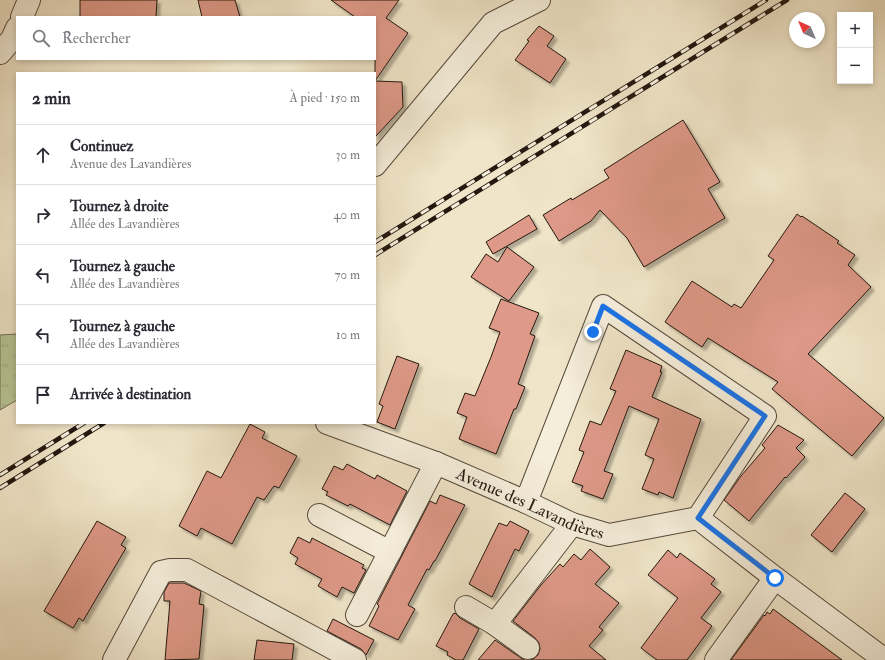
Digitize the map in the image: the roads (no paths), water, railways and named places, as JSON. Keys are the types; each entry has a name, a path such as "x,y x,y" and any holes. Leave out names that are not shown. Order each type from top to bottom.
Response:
{"street":[{"path":"22,16 29,0"},
{"path":"376,165 493,23 539,0"},
{"path":"0,53 12,39 16,30"},
{"path":"526,502 603,306 765,416 698,518 775,578 885,660"},
{"name":"Avenue des Lavandières","path":"330,424 436,463 526,502 572,524 609,536 698,518"},
{"path":"357,615 436,463"},
{"path":"319,515 390,552"},
{"path":"495,624 572,524"},
{"path":"114,660 161,572 170,570 187,570 355,660"},
{"path":"716,660 775,578"},
{"path":"466,607 495,624 528,648"}],"railway":[{"path":"376,241 766,0"},
{"path":"376,254 787,0"},
{"path":"0,475 82,424"},
{"path":"0,488 102,424"}]}
